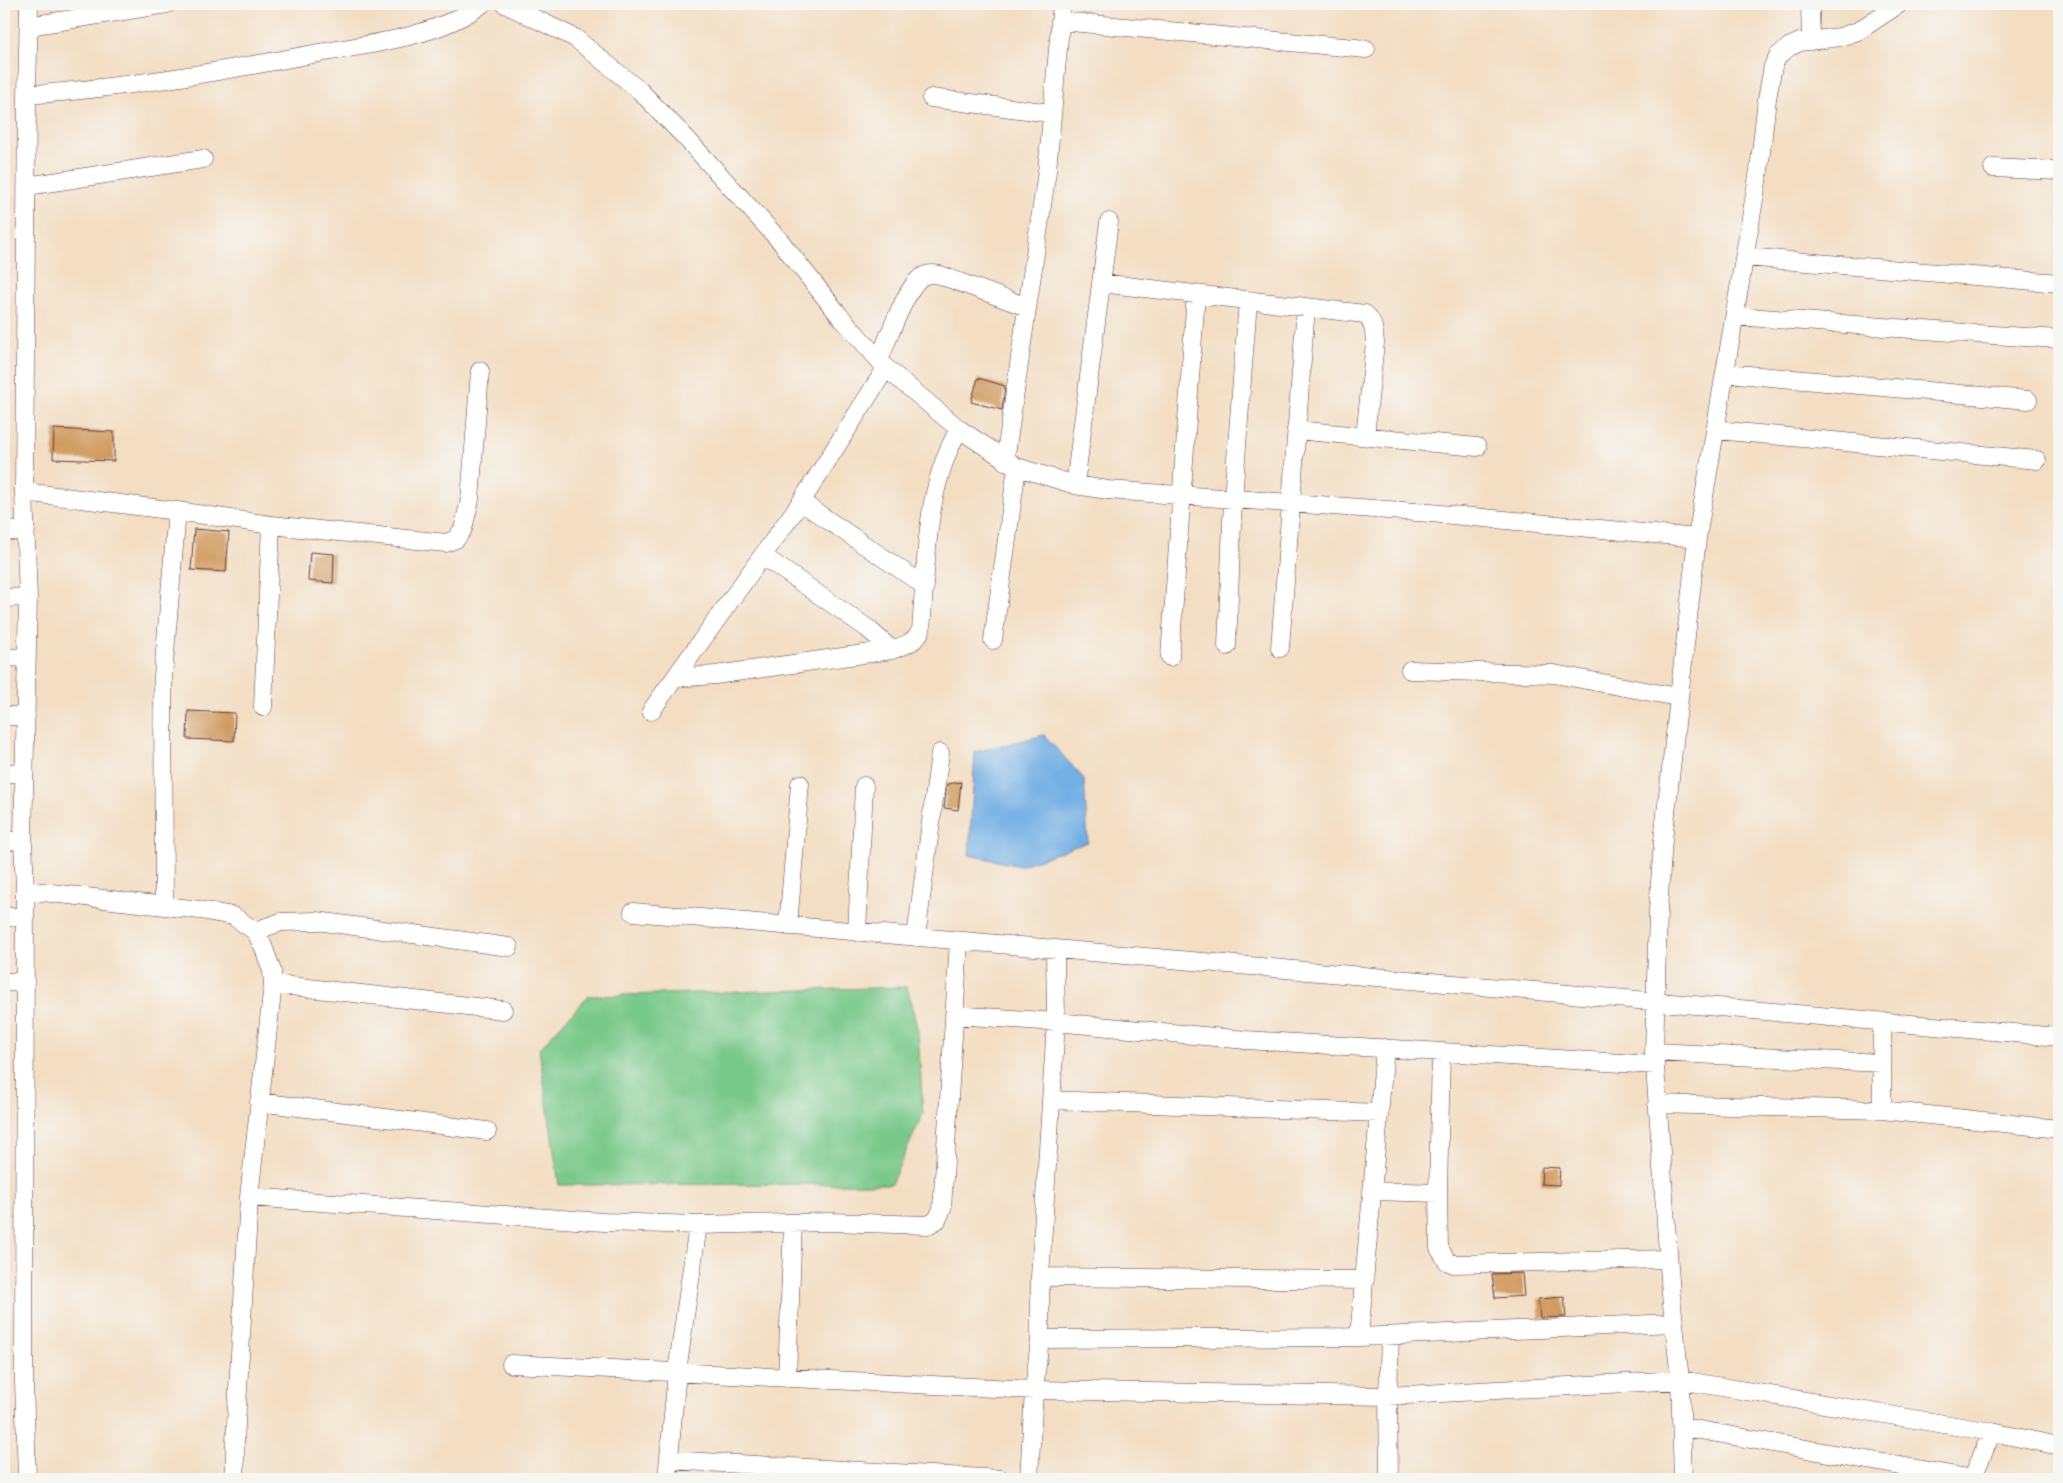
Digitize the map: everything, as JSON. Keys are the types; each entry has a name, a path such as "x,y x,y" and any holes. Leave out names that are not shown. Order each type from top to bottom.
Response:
{"street":[{"path":"27,1479 24,1382 25,890 23,840 26,773 28,597 24,492 27,95 30,4"},
{"path":"29,26 167,4"},
{"path":"27,95 84,91 162,80 334,51 418,34 460,17 482,4"},
{"path":"505,4 575,38 640,91 781,242 839,315 882,364 959,429 1011,464 1076,486 1430,513 1698,538"},
{"path":"1810,4 1811,41"},
{"path":"1683,1479 1683,1427 1680,1380 1668,1259 1655,1059 1658,911 1663,840 1698,538 1736,316 1773,66 1778,56 1788,47 1811,41 1840,37 1858,31 1898,4"},
{"path":"993,640 1027,307 1048,171 1051,113 1061,12 1366,49"},
{"path":"931,98 1051,113"},
{"path":"27,186 203,159"},
{"path":"1993,168 2059,171"},
{"path":"1076,486 1110,222"},
{"path":"1745,257 2059,283"},
{"path":"651,711 801,502 882,364 910,292 918,280 926,275 940,275 1027,307"},
{"path":"1101,283 1365,314 1370,319 1374,328 1375,343 1365,436"},
{"path":"1170,657 1180,495 1196,294"},
{"path":"1226,646 1233,499 1248,300"},
{"path":"1280,648 1306,307"},
{"path":"1736,316 1992,336 2059,338"},
{"path":"24,492 271,525 446,543 456,539 463,529 470,500 480,371"},
{"path":"1726,373 2028,400"},
{"path":"675,678 715,675 892,650 910,644 917,638 921,630 927,536 936,489 946,455 959,429"},
{"path":"1296,430 1477,447"},
{"path":"1716,430 2037,460"},
{"path":"801,502 925,586"},
{"path":"164,906 163,676 177,511"},
{"path":"263,707 271,525"},
{"path":"4,531 26,530"},
{"path":"763,556 867,628 892,650"},
{"path":"4,598 28,597"},
{"path":"4,658 27,657"},
{"path":"1410,670 1554,674 1678,698"},
{"path":"4,716 26,716"},
{"path":"916,937 940,753"},
{"path":"4,773 26,773"},
{"path":"788,926 800,784"},
{"path":"857,932 864,786"},
{"path":"4,841 23,840"},
{"path":"25,890 233,916 255,930 272,971 273,984 249,1197 235,1442 235,1479"},
{"path":"633,912 2059,1037"},
{"path":"4,917 24,917"},
{"path":"255,930 282,922 317,921 509,947"},
{"path":"249,1197 594,1222 698,1225 793,1223 928,1225 937,1220 942,1209 959,941"},
{"path":"1029,1479 1034,1390 1040,1339 1040,1277 1056,1022 1055,950"},
{"path":"4,982 25,982"},
{"path":"273,984 502,1010"},
{"path":"954,1015 1056,1022 1246,1040 1441,1052 1655,1059 1882,1063"},
{"path":"1882,1022 1882,1110"},
{"path":"1359,1337 1385,1048"},
{"path":"1441,1052 1438,1193 1439,1248 1447,1261 1453,1264 1668,1259"},
{"path":"1051,1100 1379,1113"},
{"path":"259,1102 487,1132"},
{"path":"1657,1104 1882,1110 2059,1129"},
{"path":"1373,1191 1438,1193"},
{"path":"788,1378 793,1223"},
{"path":"667,1479 677,1372 698,1225"},
{"path":"1040,1277 1365,1280"},
{"path":"1040,1339 1359,1337 1673,1323"},
{"path":"1389,1479 1388,1396 1390,1336"},
{"path":"511,1364 1034,1390 1388,1396 1680,1380 1992,1432 2059,1446"},
{"path":"1683,1427 1973,1479 1992,1432"},
{"path":"669,1460 1001,1479"}],"green space":[{"path":"907,987 918,1031 923,1114 891,1184 559,1185 539,1049 588,996"}],"water":[{"path":"1044,735 1084,779 1088,842 1020,866 969,855 975,752"}],"building":[{"path":"978,378 1005,386 1002,410 971,402"},
{"path":"54,429 114,432 114,461 53,459"},
{"path":"194,529 229,532 226,572 191,570"},
{"path":"310,552 334,554 333,583 308,581"},
{"path":"188,711 235,713 234,741 187,739"},
{"path":"961,782 958,810 944,808 947,784"},
{"path":"1542,1167 1560,1168 1559,1185 1541,1184"},
{"path":"1522,1273 1524,1296 1495,1298 1492,1274"},
{"path":"1564,1297 1566,1317 1540,1318 1538,1299"}]}
